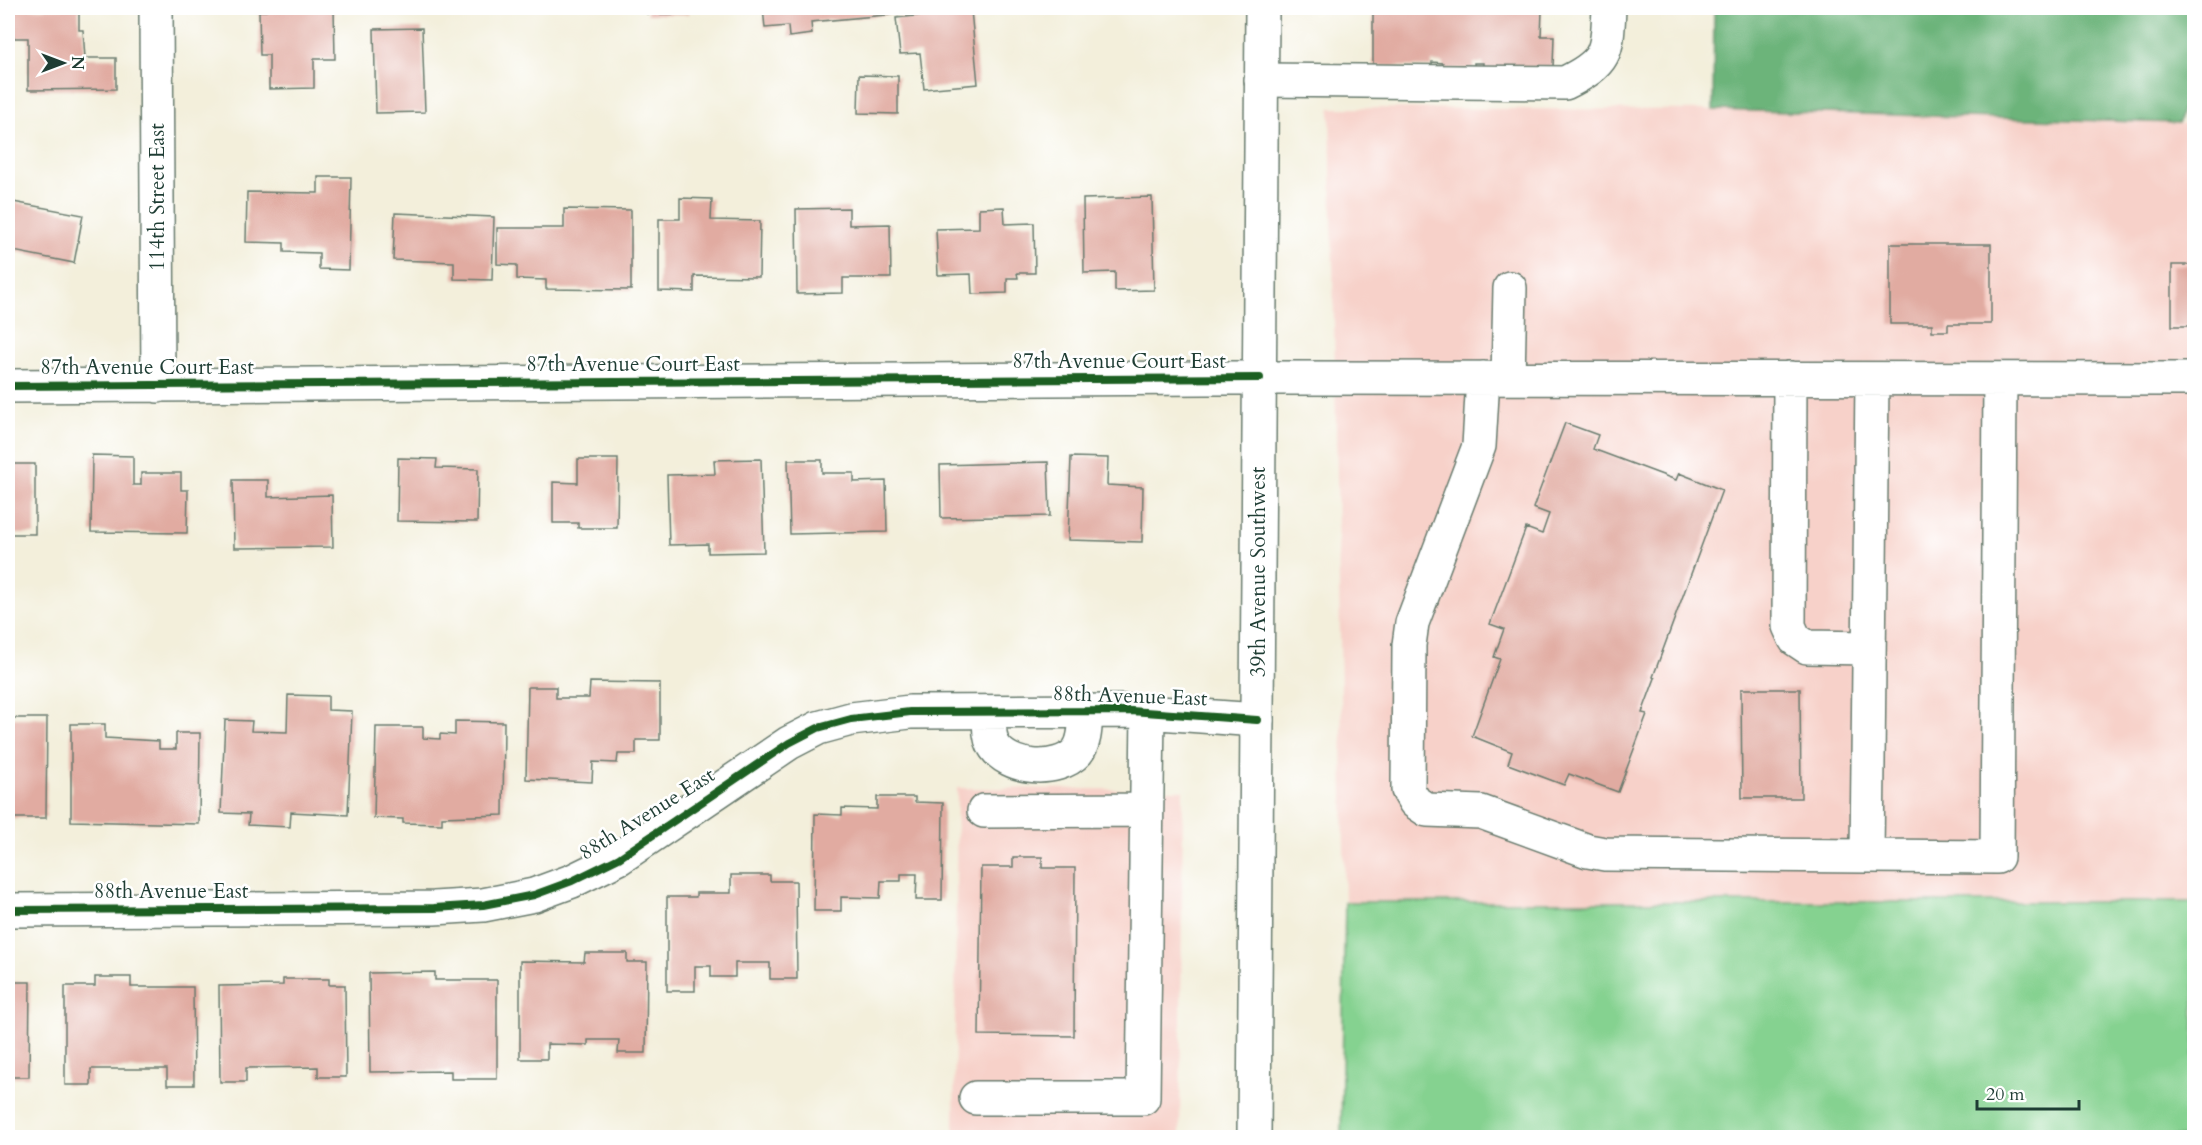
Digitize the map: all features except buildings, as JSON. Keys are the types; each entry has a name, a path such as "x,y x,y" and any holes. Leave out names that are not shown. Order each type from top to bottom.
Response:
{"street":[{"name":"114th Street East","path":"156,8 158,386"},
{"name":"39th Avenue Southwest","path":"1254,1137 1262,8"},
{"path":"1261,80 1565,83 1582,75 1603,55 1608,46 1609,8"},
{"path":"1510,288 1496,378 1479,446 1412,623 1409,645 1408,790 1415,802 1427,810 1481,812 1588,851 1605,854 1997,857 2000,379"},
{"name":"87th Avenue Court East","path":"8,386 1260,378 2194,379"},
{"path":"1790,378 1789,626 1795,639 1807,647 1869,648"},
{"path":"1867,856 1872,379"},
{"path":"989,712 990,733 1000,754 1012,761 1047,765 1065,761 1077,752 1082,743 1086,711"},
{"path":"976,1098 1143,1098 1148,711"},
{"name":"88th Avenue East","path":"8,910 434,908 483,905 534,895 572,881 619,858 789,743 818,728 851,718 910,712 1148,711 1257,720"},
{"path":"984,811 1146,810"}],"shaded area":[{"path":"1330,108 1713,110 2194,124 2194,902 1345,902"},
{"path":"957,788 1183,790 1180,1137 954,1138"}],"green space":[{"path":"1714,8 2194,8 2194,60 2179,123 1713,110"},
{"path":"1345,902 2194,902 2194,1137 1341,1137"}],"cycle path":[{"path":"8,386 1260,378"},
{"path":"8,910 434,908 483,905 534,895 572,881 619,858 789,743 818,728 851,719 910,712 1131,711 1257,720"}]}
